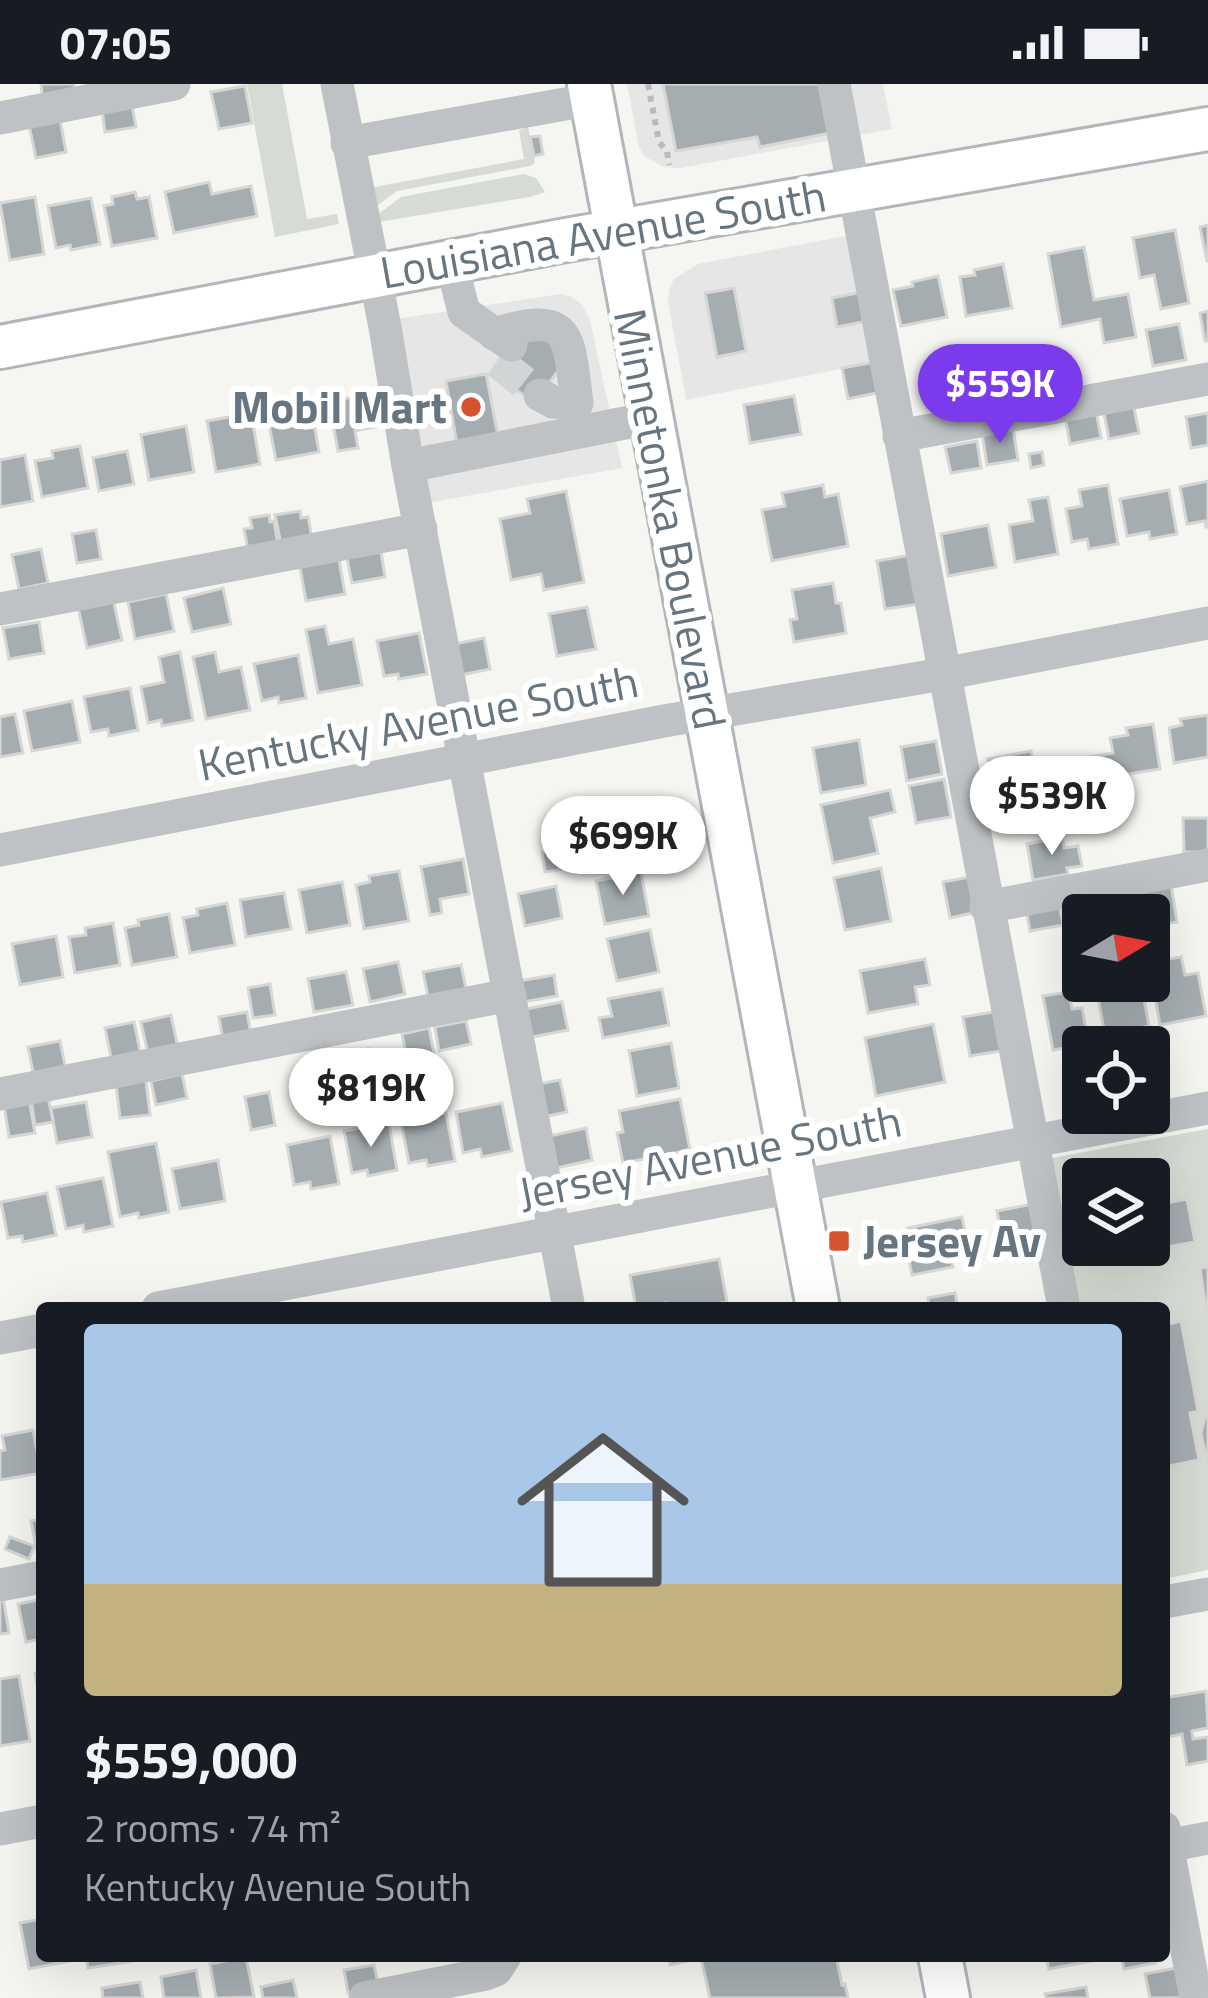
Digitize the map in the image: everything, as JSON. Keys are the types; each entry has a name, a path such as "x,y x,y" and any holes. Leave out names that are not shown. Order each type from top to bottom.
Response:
{"main road":[{"name":"Minnetonka Boulevard","path":"591,91 817,1302"},
{"name":"Louisiana Avenue South","path":"0,347 616,231 1208,129"},
{"path":"941,1962 949,1998"}],"street":[{"path":"0,118 174,84"},
{"path":"337,84 568,1302"},
{"path":"834,84 1063,1302"},
{"path":"347,143 591,91"},
{"path":"451,261 464,312 496,341 540,322 554,326 563,336 577,403"},
{"path":"898,436 1208,379"},
{"path":"546,387 577,403 601,428"},
{"path":"408,466 650,418"},
{"path":"0,609 422,529"},
{"name":"Kentucky Avenue South","path":"0,850 1208,623"},
{"path":"986,907 1208,866"},
{"path":"0,1094 509,995"},
{"name":"Jersey Avenue South","path":"189,1302 1208,1108"},
{"path":"0,1338 36,1331"},
{"path":"0,1586 36,1578"},
{"path":"1170,1601 1208,1594"},
{"path":"0,1829 36,1822"},
{"path":"1170,1837 1208,1838"},
{"path":"1170,1858 1196,1998"},
{"path":"365,1998 486,1974 501,1962"}],"path":[{"path":"648,84 659,142 667,151 669,165"}],"shaded area":[{"path":"247,84 282,84 307,219 337,214 339,224 275,237"},
{"path":"627,84 883,84 892,129 680,168 664,167 644,156 639,147"},
{"path":"528,126 535,163 530,166 397,191 374,208 364,189 524,159 519,131"},
{"path":"524,174 536,178 545,192 378,222 376,216 401,197"},
{"path":"856,234 879,361 686,400 668,301 674,279 698,264"},
{"path":"561,294 582,305 590,320 622,468 422,504 396,319"},
{"path":"1208,1129 1208,1570 1170,1578 1170,1302 1070,1302 1066,1266 1170,1266 1170,1158 1062,1158 1062,1237 1052,1158"}],"building":[{"path":"41,84 74,84 76,94 43,101"},
{"path":"663,84 821,84 830,133 760,147 757,137 676,151"},
{"path":"245,86 252,123 219,129 211,92"},
{"path":"132,105 136,127 105,132 102,110"},
{"path":"60,119 66,152 36,158 29,125"},
{"path":"540,136 543,154 534,156 530,137"},
{"path":"209,182 212,194 251,186 257,216 174,233 165,192"},
{"path":"135,192 137,199 149,197 157,238 112,246 104,206 113,204 112,197"},
{"path":"35,197 44,254 10,260 0,203"},
{"path":"91,198 100,244 56,248 48,206"},
{"path":"1208,225 1208,261 1207,261 1200,227"},
{"path":"1175,230 1189,303 1161,309 1154,275 1140,278 1133,238"},
{"path":"1084,247 1094,300 1128,294 1136,337 1104,343 1100,319 1061,327 1048,254"},
{"path":"1003,264 1012,308 966,316 960,277"},
{"path":"938,276 947,317 901,326 893,290"},
{"path":"734,288 746,351 717,357 705,293"},
{"path":"863,292 868,321 837,327 832,298"},
{"path":"1208,311 1208,341 1205,341 1200,313"},
{"path":"1179,324 1186,360 1153,366 1146,330"},
{"path":"520,331 559,337 564,362 535,403 491,372"},
{"path":"1005,358 1010,406 975,410 970,362"},
{"path":"875,362 881,392 848,399 842,368"},
{"path":"961,371 967,412 937,417 931,375"},
{"name":"Mobil Mart","path":"486,374 498,436 457,444 446,381"},
{"path":"373,394 379,426 355,431 358,448 338,451 329,401"},
{"path":"794,396 801,434 750,443 744,405"},
{"path":"310,401 319,452 276,460 266,409"},
{"path":"1133,403 1139,433 1109,439 1103,408"},
{"path":"1096,411 1101,438 1070,444 1065,417"},
{"path":"251,413 260,464 216,472 207,421"},
{"path":"1208,413 1208,445 1191,448 1186,417"},
{"path":"186,426 194,472 149,480 141,435"},
{"path":"1013,428 1018,460 987,465 982,433"},
{"path":"977,441 981,468 951,473 945,447"},
{"path":"80,446 88,488 42,497 35,461 53,458 52,451"},
{"path":"127,451 134,484 99,491 93,458"},
{"path":"1042,452 1044,465 1031,468 1029,454"},
{"path":"25,455 33,501 0,507 0,460"},
{"path":"1208,481 1208,527 1205,521 1187,524 1180,487"},
{"path":"823,485 825,497 838,494 848,546 772,561 762,510 785,506 782,493"},
{"path":"1108,485 1118,544 1089,549 1087,539 1072,542 1066,509 1082,506 1079,490"},
{"path":"1169,490 1177,534 1150,539 1149,532 1127,536 1120,499"},
{"path":"566,491 584,582 544,590 541,574 511,580 500,519 530,513 527,499"},
{"path":"1048,497 1058,554 1015,562 1009,525 1033,521 1029,500"},
{"path":"300,511 301,518 308,517 312,538 281,544 275,515"},
{"path":"269,515 278,545 248,550 244,529 252,528 250,518"},
{"path":"988,525 996,567 948,576 941,534"},
{"path":"96,530 101,559 77,563 72,534"},
{"path":"41,549 48,583 19,589 12,555"},
{"path":"381,552 385,577 352,583 347,558"},
{"path":"911,555 920,604 885,609 877,561"},
{"path":"339,560 345,594 306,601 300,567"},
{"path":"833,583 846,633 794,642 790,620 797,619 792,590"},
{"path":"223,588 231,624 192,632 184,598"},
{"path":"166,594 174,631 135,639 128,602"},
{"path":"113,599 122,640 87,648 78,607"},
{"path":"587,607 596,649 557,656 549,614"},
{"path":"39,622 44,653 9,659 3,628"},
{"path":"325,626 329,644 353,639 362,685 318,693 306,630"},
{"path":"419,633 427,674 399,679 398,674 384,676 377,641"},
{"path":"484,638 490,669 461,675 455,644"},
{"path":"180,652 193,720 162,726 161,720 148,723 141,687 164,682 159,657"},
{"path":"215,652 219,672 241,667 250,710 206,719 193,657"},
{"path":"298,655 306,698 262,701 254,664"},
{"path":"130,688 138,730 109,736 108,729 91,732 84,697"},
{"path":"72,701 80,742 32,751 24,711"},
{"path":"15,714 23,753 0,757 0,717"},
{"path":"1208,715 1208,757 1174,763 1169,728 1182,725 1180,719"},
{"path":"1153,724 1160,769 1109,777 1112,791 1084,796 1078,759 1113,753 1110,738 1128,735 1126,728"},
{"path":"859,740 866,785 821,793 813,748"},
{"path":"936,741 942,774 907,781 901,747"},
{"path":"1031,751 1038,789 994,797 988,759"},
{"path":"944,779 951,817 916,823 909,786"},
{"path":"890,790 895,812 870,818 878,853 833,863 821,805"},
{"path":"1183,818 1208,818 1208,852 1184,852"},
{"path":"614,820 621,859 545,872 542,853 571,848 567,828"},
{"path":"1062,837 1064,848 1078,846 1082,866 1067,868 1068,874 1033,880 1027,844"},
{"path":"463,859 469,894 440,899 442,913 430,915 421,867"},
{"path":"881,868 891,921 845,930 834,878"},
{"path":"399,871 409,921 364,929 356,885 370,882 369,876"},
{"path":"641,872 649,916 605,924 596,881"},
{"path":"975,876 981,911 950,918 943,882"},
{"path":"342,882 350,925 307,933 299,890"},
{"path":"1171,884 1177,922 1170,923 1170,894 1132,891"},
{"path":"556,886 562,918 525,926 518,894"},
{"path":"284,893 291,929 246,937 240,900"},
{"path":"227,903 235,945 190,953 183,918 198,915 197,909"},
{"path":"1059,904 1062,925 1030,931 1026,909"},
{"path":"169,914 177,957 132,965 125,928 139,925 138,920"},
{"path":"113,923 120,965 75,973 69,937 86,935 85,928"},
{"path":"650,930 659,972 617,981 607,939"},
{"path":"56,936 63,977 20,985 12,944"},
{"path":"1181,957 1185,975 1198,973 1206,1016 1160,1025 1156,1002 1170,1002 1170,959"},
{"path":"925,959 930,985 915,987 918,1004 868,1013 860,971"},
{"path":"398,962 405,994 370,1002 363,969"},
{"path":"461,965 467,994 429,1001 423,972"},
{"path":"346,972 353,1005 314,1012 308,979"},
{"path":"554,975 557,996 523,1002 519,981"},
{"path":"270,984 275,1015 253,1018 248,988"},
{"path":"662,989 669,1025 603,1038 599,1018 612,1016 608,999"},
{"path":"1062,993 1062,1002 1071,1002 1072,1009 1082,1008 1086,1026 1062,1026 1062,1048 1053,1050 1043,996"},
{"path":"562,1002 568,1030 532,1037 526,1009"},
{"path":"1099,1002 1145,1002 1149,1026 1103,1026"},
{"path":"1000,1011 1007,1050 970,1056 963,1017"},
{"path":"247,1012 251,1035 223,1040 219,1017"},
{"path":"171,1015 179,1053 149,1059 141,1022"},
{"path":"466,1021 471,1044 439,1051 435,1027"},
{"path":"134,1022 141,1056 112,1062 105,1028"},
{"path":"933,1024 945,1082 876,1096 865,1038"},
{"path":"429,1028 434,1054 407,1059 402,1034"},
{"path":"60,1041 66,1070 34,1077 28,1047"},
{"path":"671,1043 679,1088 637,1096 629,1051"},
{"path":"369,1049 375,1079 354,1083 348,1053"},
{"path":"182,1074 187,1098 156,1105 151,1081"},
{"path":"560,1080 567,1112 544,1117 538,1084"},
{"path":"146,1081 150,1115 120,1118 116,1084"},
{"path":"269,1092 275,1125 251,1130 245,1097"},
{"path":"48,1097 53,1122 35,1125 31,1100"},
{"path":"680,1099 690,1150 623,1163 617,1133 623,1132 619,1111"},
{"path":"29,1100 35,1133 9,1137 4,1104"},
{"path":"86,1102 92,1137 57,1143 51,1108"},
{"path":"502,1103 512,1151 482,1157 480,1149 463,1153 456,1112"},
{"path":"446,1113 455,1161 428,1166 426,1160 409,1163 401,1122"},
{"path":"389,1123 397,1170 368,1176 367,1170 352,1173 344,1131"},
{"path":"586,1128 592,1160 557,1168 550,1136"},
{"path":"330,1136 339,1184 311,1189 310,1182 294,1185 287,1145"},
{"path":"156,1143 169,1212 120,1217 108,1152"},
{"path":"218,1160 225,1201 180,1209 172,1169"},
{"path":"103,1178 113,1226 84,1232 83,1225 66,1229 57,1187"},
{"path":"47,1193 56,1235 23,1242 22,1236 8,1238 1,1202"},
{"path":"1187,1199 1195,1242 1170,1247 1170,1202"},
{"path":"1038,1203 1044,1242 1004,1249 997,1211"},
{"path":"962,1217 967,1241 948,1245 953,1267 912,1275 908,1228"},
{"path":"719,1259 727,1302 635,1302 630,1275"},
{"path":"1208,1267 1208,1309 1206,1309 1200,1268"},
{"path":"955,1293 957,1302 929,1302 928,1298"},
{"path":"1181,1321 1198,1411 1190,1413 1199,1460 1170,1466 1170,1324"},
{"path":"1208,1404 1208,1463 1201,1434"},
{"path":"33,1430 36,1474 0,1480 0,1451 5,1450 2,1436"},
{"path":"10,1537 34,1546 29,1559 5,1549"},
{"path":"0,1598 9,1633 0,1634"},
{"path":"36,1600 36,1640 26,1642 18,1604"},
{"path":"19,1676 30,1741 0,1746 0,1679"},
{"path":"1206,1691 1208,1728 1192,1731 1193,1739 1208,1737 1208,1761 1187,1765 1182,1734 1170,1737 1170,1697"},
{"path":"36,1920 36,1962 65,1962 29,1969 20,1923"},
{"path":"87,1962 127,1962 88,1968"},
{"path":"247,1962 254,1997 216,1998 210,1964"},
{"path":"702,1962 837,1962 848,1998 710,1998"},
{"path":"1047,1962 1086,1962 1049,1969"},
{"path":"1122,1962 1155,1962 1155,1963 1124,1969"},
{"path":"374,1965 379,1988 348,1993 344,1970"},
{"path":"1176,1968 1182,1998 1150,1998 1145,1974"},
{"path":"196,1970 201,1998 164,1998 161,1977"},
{"path":"293,1980 297,1998 263,1998 261,1987"},
{"path":"140,1982 143,1998 103,1998 102,1988"},
{"path":"1086,1987 1088,1998 1046,1998 1045,1994"}],"tunnel":[{"path":"498,362 540,395"}],"place":[{"name":"Mobil Mart","path":"471,407"},
{"name":"Jersey Av","path":"839,1241"}]}
